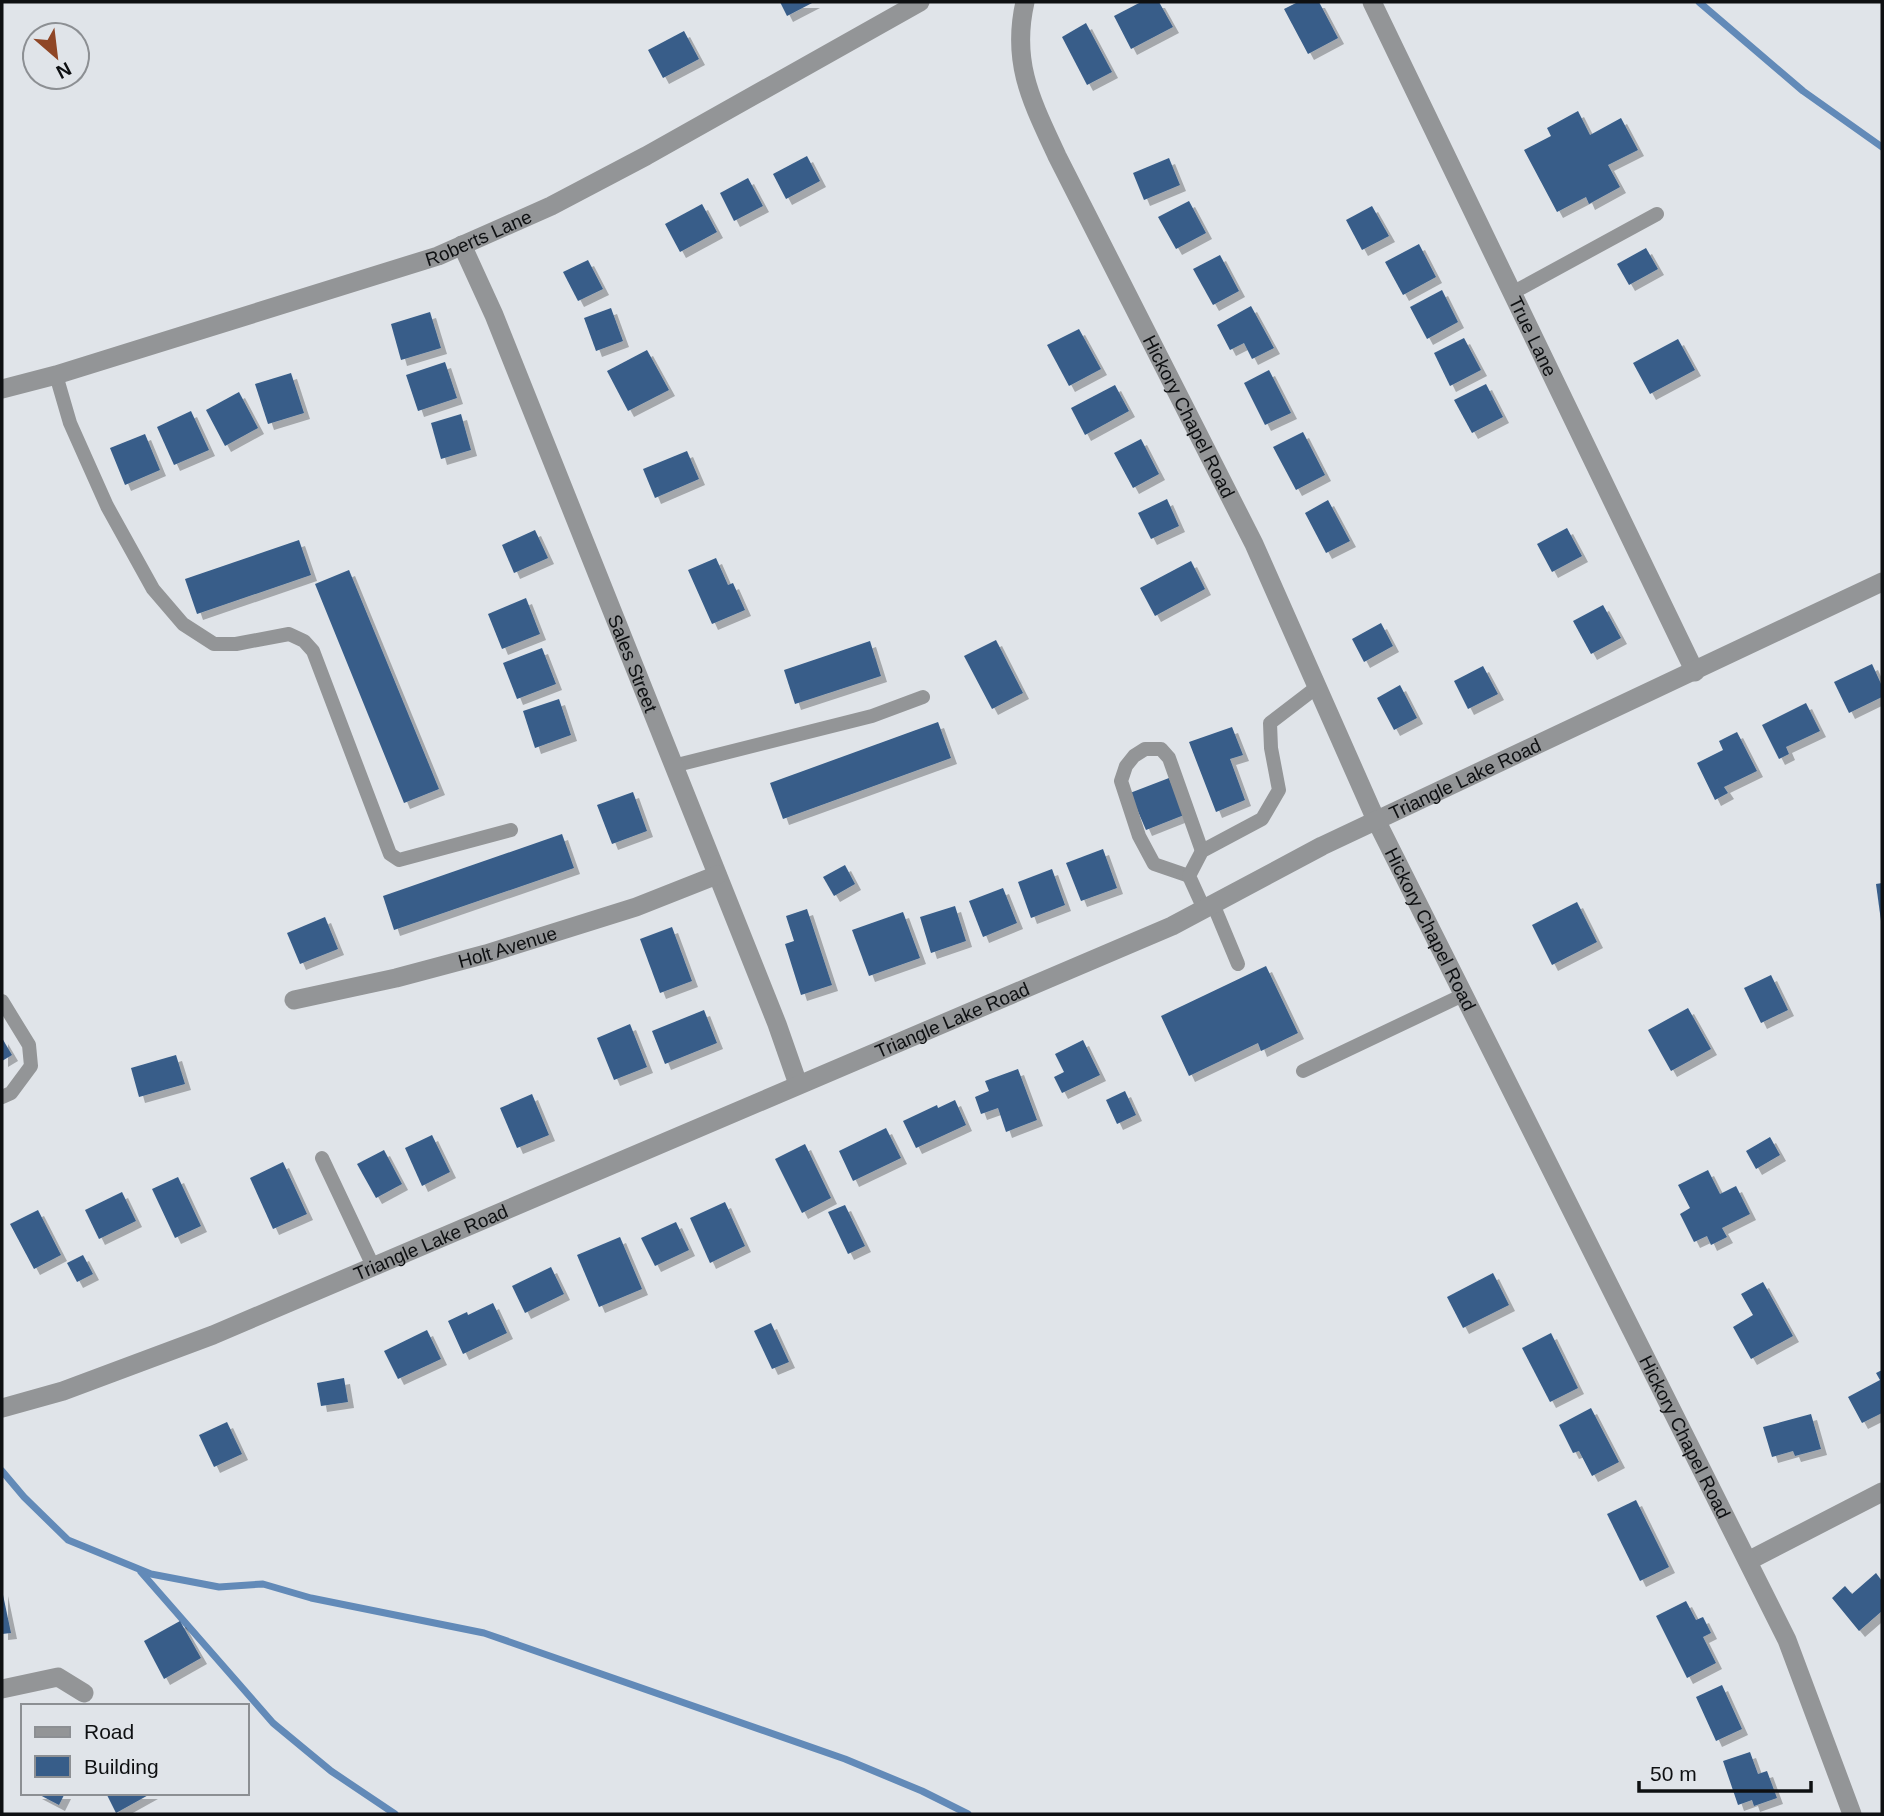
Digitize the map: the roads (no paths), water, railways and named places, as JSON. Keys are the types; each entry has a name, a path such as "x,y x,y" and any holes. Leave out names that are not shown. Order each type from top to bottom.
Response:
{"street":[{"name":"Roberts Lane","path":"2,389 56,375 438,256 563,200 920,2"},
{"name":"Hickory Chapel Road","path":"1025,2 1020,24 1020,58 1031,98 1057,156 1254,544 1376,821 1787,1640 1852,1814"},
{"name":"True Lane","path":"1372,2 1695,672"},
{"name":"Sales Street","path":"462,245 494,315 777,1024 798,1084"},
{"name":"Triangle Lake Road","path":"2,1408 64,1391 213,1335 1172,926 1322,846 1882,582"},
{"name":"Holt Avenue","path":"294,1000 396,978 486,954 636,907 717,875"},
{"path":"1748,1561 1882,1492"},
{"path":"2,1689 58,1677 84,1693"}],"lane":[{"path":"1512,293 1657,214"},
{"path":"56,375 70,423 107,506 153,589 183,624 215,644 236,644 289,634 304,641 313,650 390,854 399,860 511,830"},
{"path":"1189,876 1202,851 1262,819 1279,790 1271,748 1270,723 1317,687"},
{"path":"673,766 872,716 923,697"},
{"path":"1202,851 1169,758 1161,749 1145,749 1134,756 1126,766 1121,781 1139,836 1154,864 1189,876 1238,964"},
{"path":"1303,1071 1463,995"},
{"path":"2,1001 29,1045 31,1066 11,1093 2,1097"},
{"path":"321,1158 373,1266"}],"waterway":[{"path":"1699,2 1803,91 1882,147"},
{"path":"2,1471 68,1540 151,1574 219,1587 263,1584 311,1598 484,1633 845,1759 922,1791 968,1814"},
{"path":"141,1572 273,1723 331,1771 395,1814"}]}
